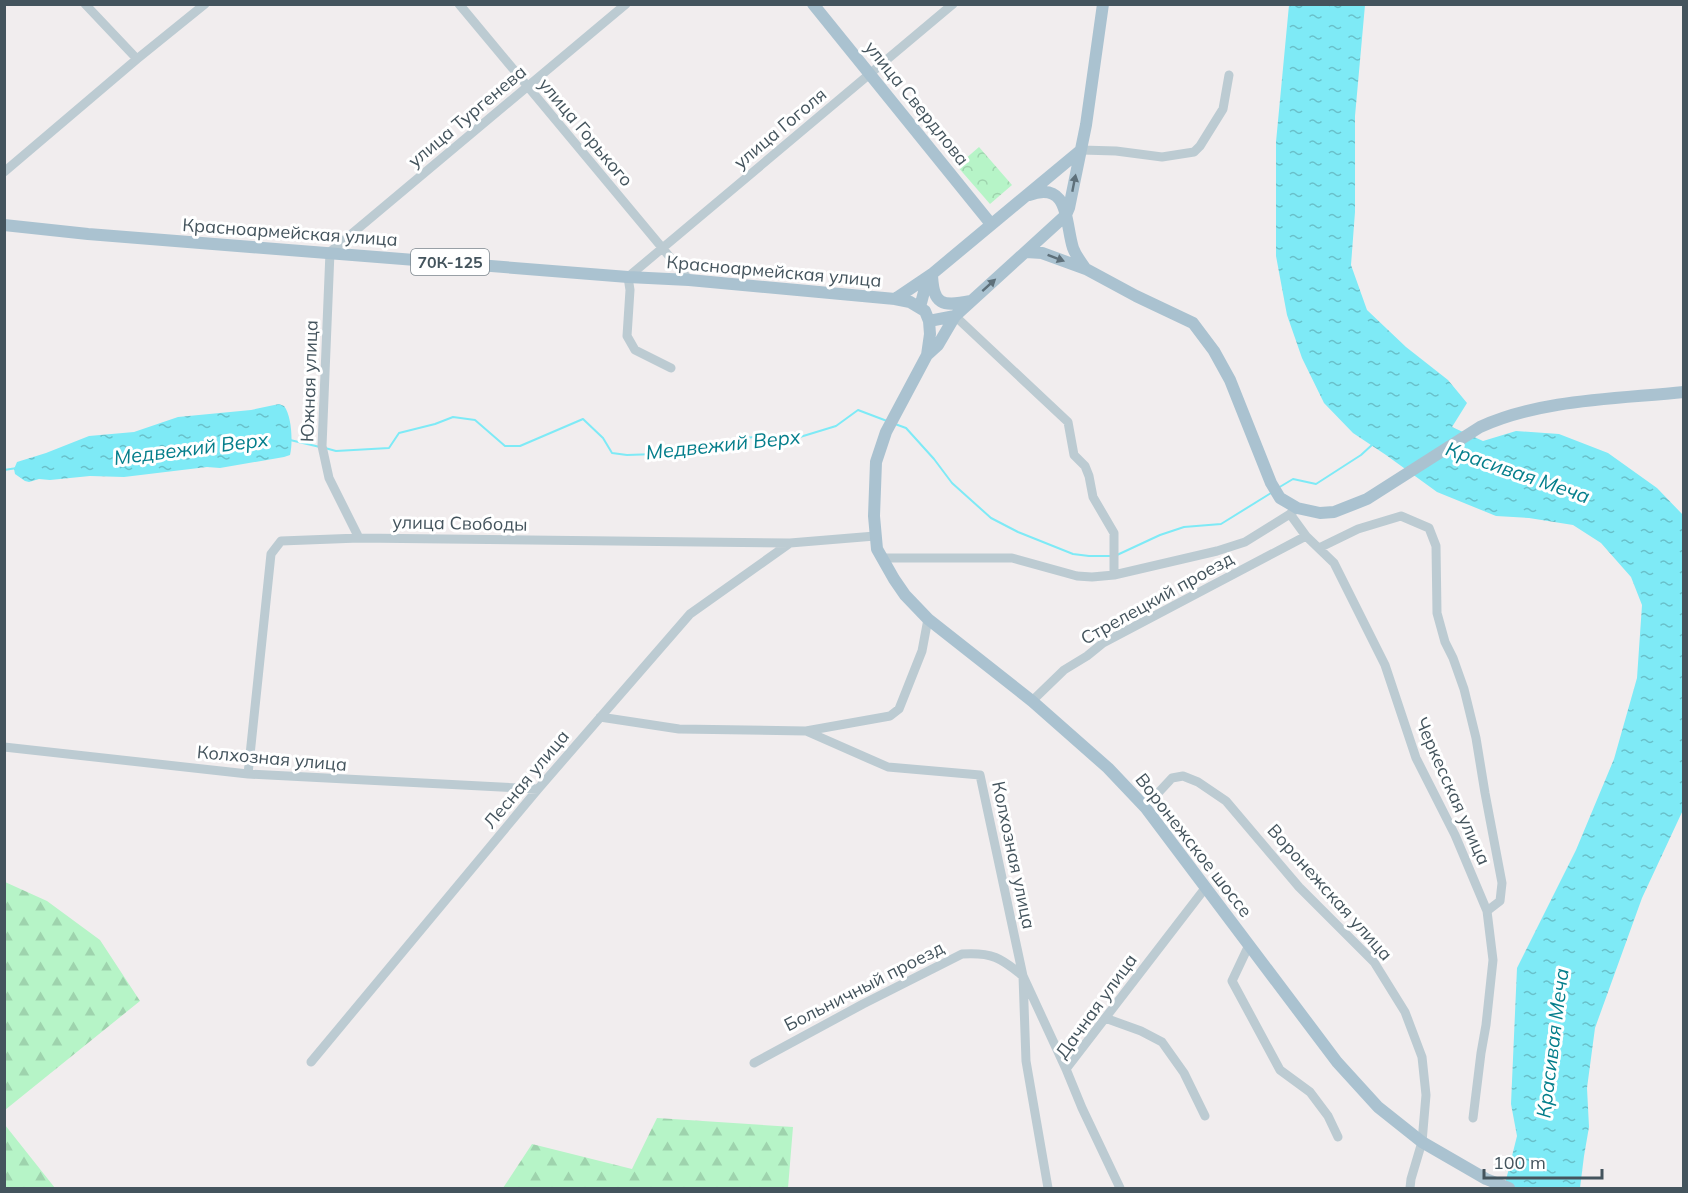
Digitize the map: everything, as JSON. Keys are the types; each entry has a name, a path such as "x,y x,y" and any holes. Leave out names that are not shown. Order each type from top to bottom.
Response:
{"main road":[{"name":"улица Свердлова","path":"813,4 991,224"},
{"path":"927,356 938,345 955,316 1066,215 1070,208 1086,125 1103,4"},
{"path":"895,299 932,274 1080,150"},
{"path":"1025,196 1036,192 1049,192 1060,200 1066,215 1073,248 1077,258 1086,269"},
{"name":"Красноармейская улица","path":"4,225 88,234 689,280 895,299 920,307"},
{"path":"1026,252 1042,253 1086,269 1193,324 1214,351 1230,380 1271,483 1280,498 1294,511 1334,512 1367,499 1480,427 1515,413 1549,406 1683,392"},
{"path":"932,274 933,289 939,300 952,304 971,301"},
{"path":"927,356 929,321 928,315 920,307 932,274"},
{"path":"929,321 955,316"},
{"name":"Воронежское шоссе","path":"927,356 886,432 876,462 874,516 877,549 905,595 928,619 1032,701 1108,768 1145,807 1336,1062 1378,1107 1422,1143 1486,1179 1509,1188"}],"street":[{"path":"85,4 137,59"},
{"path":"4,172 205,4"},
{"name":"улица Горького","path":"459,4 689,280"},
{"name":"улица Тургенева","path":"330,252 626,4"},
{"name":"улица Гоголя","path":"628,277 953,4"},
{"path":"1080,150 1116,151 1162,157 1194,152 1223,109 1229,75"},
{"name":"Южная улица","path":"330,252 322,446 329,478 359,538"},
{"path":"628,277 630,290 627,336 635,350 671,368"},
{"path":"955,316 1068,422 1074,455 1085,466 1093,497 1114,533 1114,574"},
{"path":"882,558 1012,558 1077,576 1114,574 1217,551 1245,542 1294,511"},
{"name":"Черкесская улица","path":"1294,511 1306,536 1334,563 1385,665 1416,758 1455,835 1487,911 1493,960 1473,1118"},
{"path":"1319,548 1358,529 1401,516 1429,528 1436,546 1437,613 1445,642 1464,689 1476,738 1502,883 1500,901 1487,911"},
{"name":"улица Свободы","path":"248,774 271,554 281,541 359,538 790,543 875,536"},
{"name":"Стрелецкий проезд","path":"1032,701 1065,670 1103,643 1306,536"},
{"name":"Лесная улица","path":"311,1062 538,789 690,614 790,543"},
{"path":"806,731 890,716 899,709 922,651 928,619"},
{"name":"Колхозная улица","path":"600,717 679,729 806,731 888,767 980,775 1023,976 1066,1069"},
{"name":"Колхозная улица","path":"4,747 248,774 538,789"},
{"name":"Воронежская улица","path":"1145,807 1172,778 1183,776 1198,782 1226,801 1299,887 1374,962 1405,1012 1422,1057 1426,1095 1422,1143"},
{"name":"Дачная улица","path":"1120,1188 1066,1069 1206,887"},
{"path":"1249,945 1232,981 1280,1070 1310,1092 1328,1116 1338,1137"},
{"name":"Больничный проезд","path":"754,1063 962,954 980,953 1001,959 1023,976"},
{"path":"1023,976 1026,1060 1048,1188"},
{"path":"1105,1018 1141,1031 1162,1042 1184,1073 1205,1116"},
{"path":"1410,1188 1422,1143"}],"green space":[{"path":"979,147 1012,185 990,204 957,166"},
{"path":"5,882 47,901 100,940 140,1001 5,1110"},
{"path":"657,1118 793,1127 788,1188 503,1188 532,1144 632,1169"},
{"path":"5,1125 55,1188 5,1188"}],"water":[{"name":"Красивая Меча","path":"1289,5 1365,5 1355,116 1355,212 1351,265 1367,310 1406,347 1448,380 1467,403 1452,427 1483,441 1516,431 1559,434 1608,453 1657,488 1683,515 1683,810 1642,898 1595,1028 1587,1088 1589,1127 1580,1188 1504,1188 1517,1136 1511,1104 1517,968 1576,850 1614,759 1637,678 1642,605 1631,577 1601,543 1573,525 1529,518 1496,516 1437,492 1353,433 1324,403 1302,358 1287,315 1276,256 1276,142"},
{"path":"279,404 287,410 291,430 290,455 284,457 220,468 207,467 124,477 90,476 39,479 29,482 15,474 14,469 17,462 89,436 134,432 178,417 251,410"}],"waterway":[{"name":"Медвежий Верх","path":"325,448 336,451 389,448 399,433 453,417 475,420 505,446 520,446 583,419 603,438 612,453 627,455 656,454 686,448 713,448 735,439 765,436 800,437 836,426 858,410 887,421"},
{"name":"Медвежий Верх","path":"895,424 906,428 952,483 991,518 1018,532 1073,554 1112,556"},
{"name":"Медвежий Верх","path":"290,440 320,447"},
{"name":"Медвежий Верх","path":"1278,488 1293,479 1316,484 1361,455 1373,444"},
{"name":"Медвежий Верх","path":"4,470 17,468"},
{"name":"Медвежий Верх","path":"1117,555 1160,535 1184,527 1221,524 1271,493"}]}
